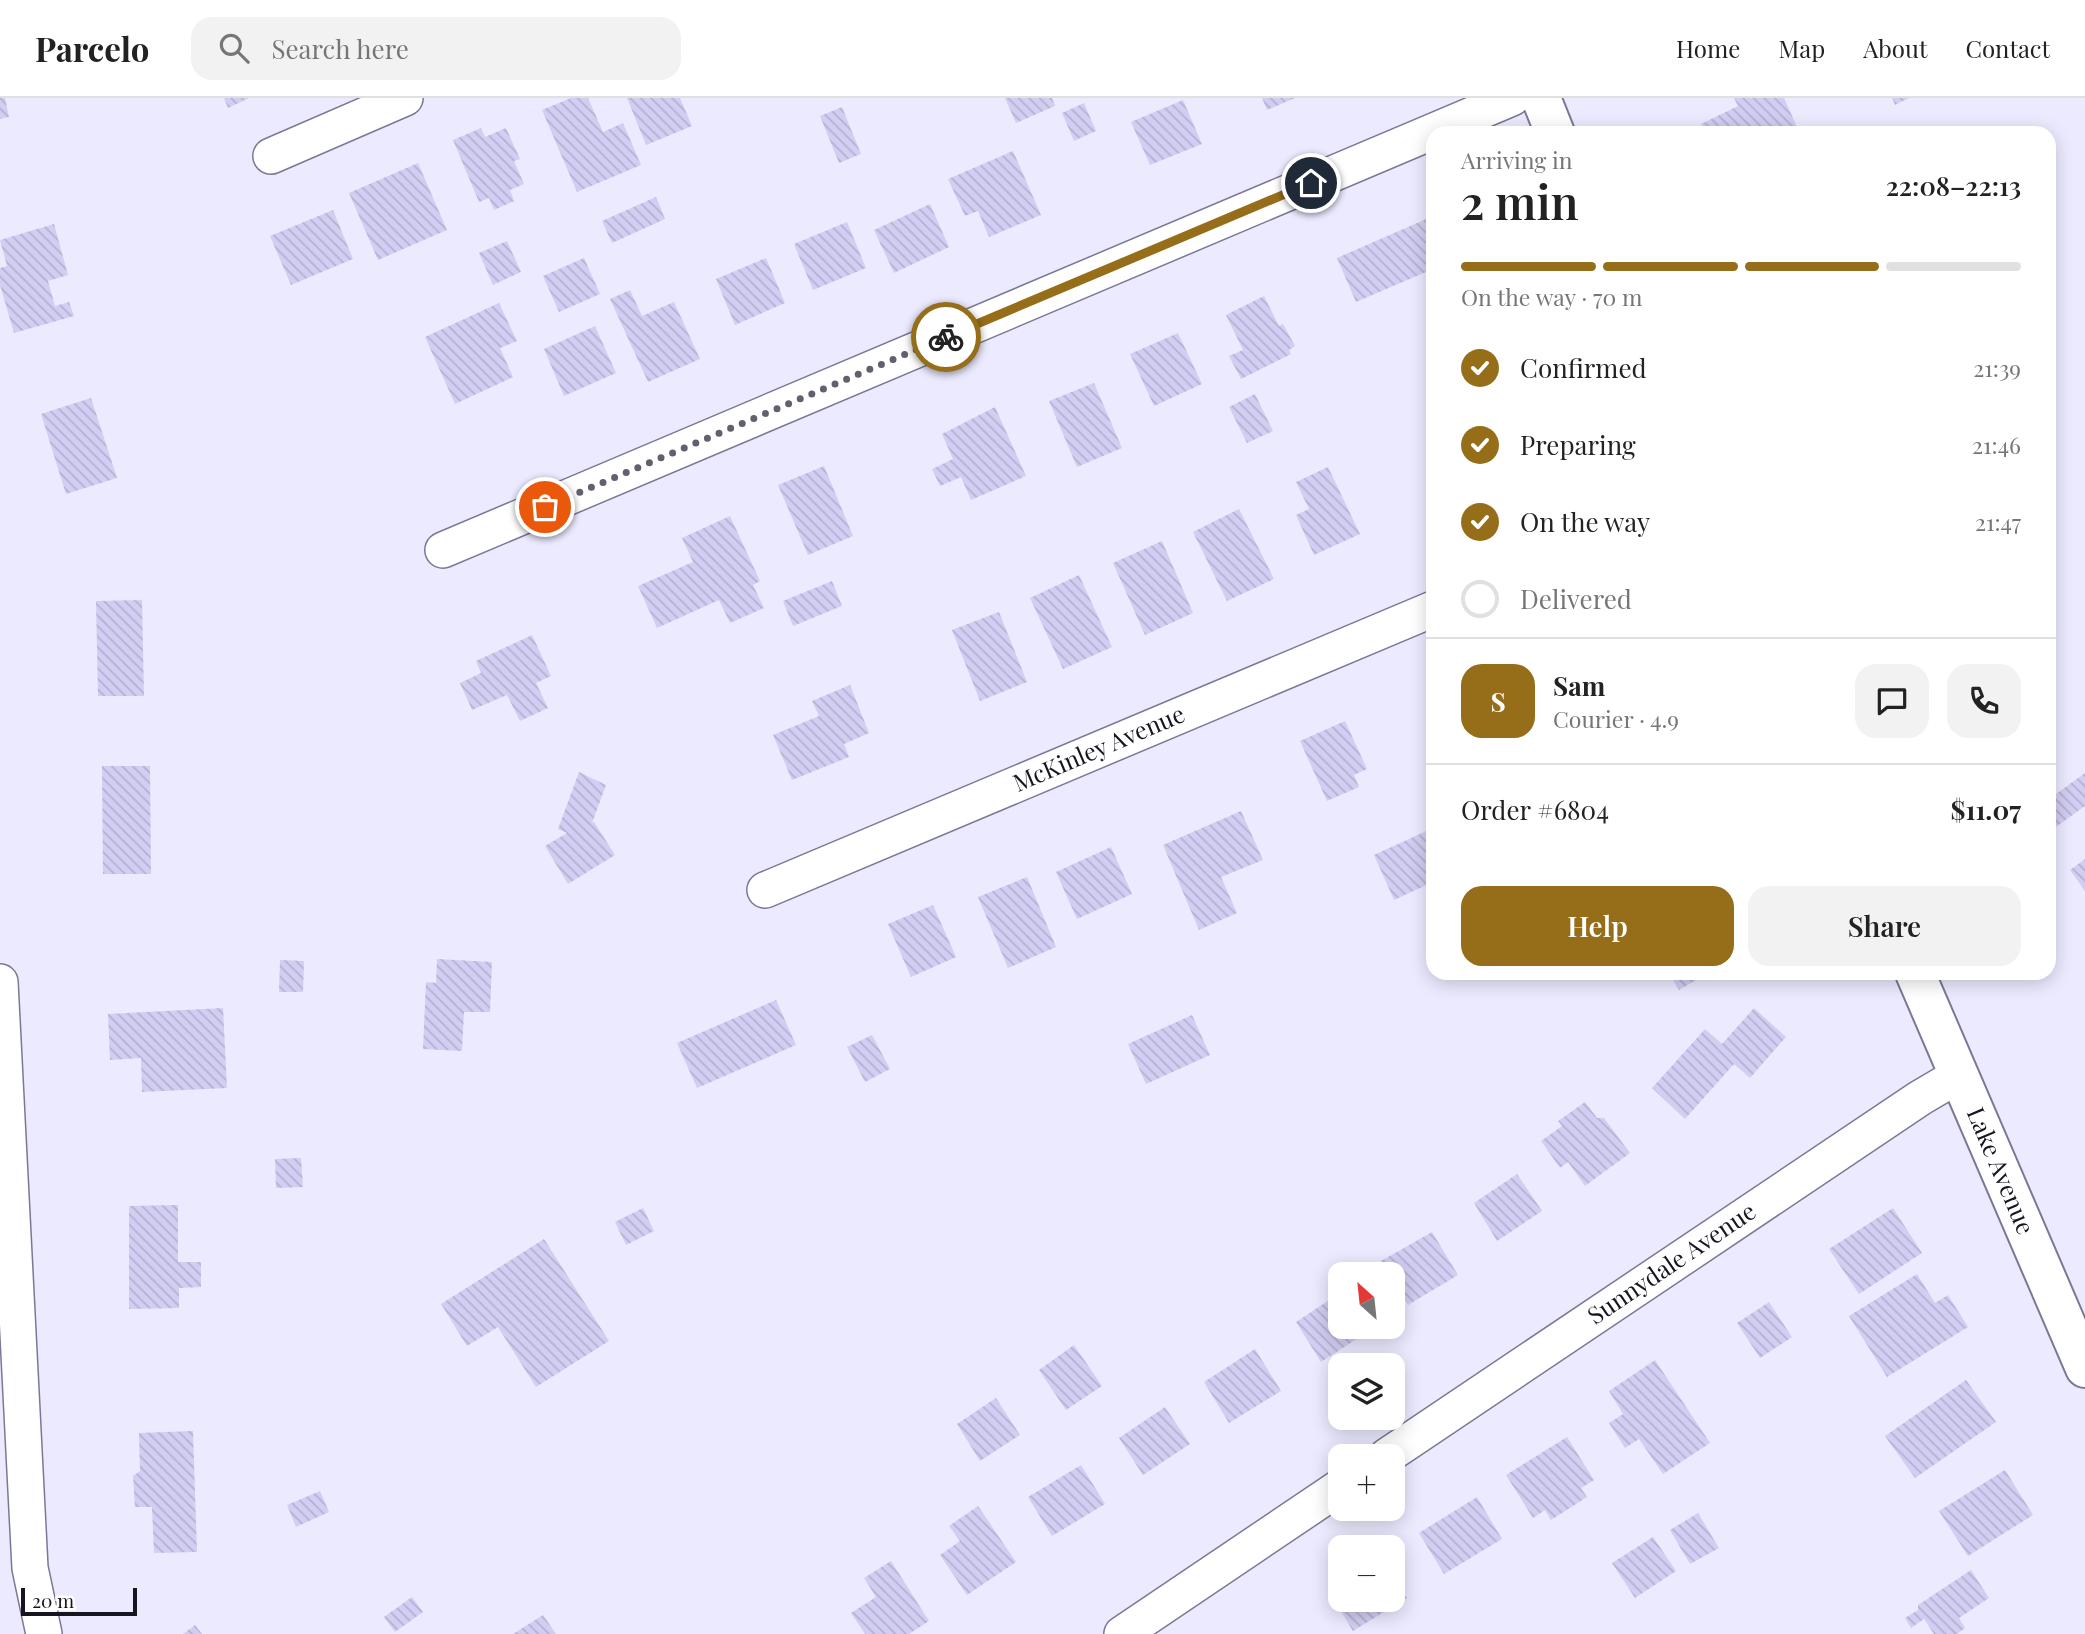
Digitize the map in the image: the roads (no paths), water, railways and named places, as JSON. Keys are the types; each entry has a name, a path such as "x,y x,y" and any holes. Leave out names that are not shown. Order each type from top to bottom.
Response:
{"main road":[{"path":"1541,98 1552,126"},
{"name":"Lake Avenue","path":"1918,980 2081,1349"}],"street":[{"path":"271,156 405,98"},
{"path":"1446,126 1512,98"},
{"path":"443,550 1426,134"},
{"name":"McKinley Avenue","path":"765,890 1426,611"},
{"path":"0,982 30,1568 44,1634"},
{"name":"Sunnydale Avenue","path":"1405,1444 1908,1106 1959,1075"},
{"path":"1122,1634 1328,1495"}]}
